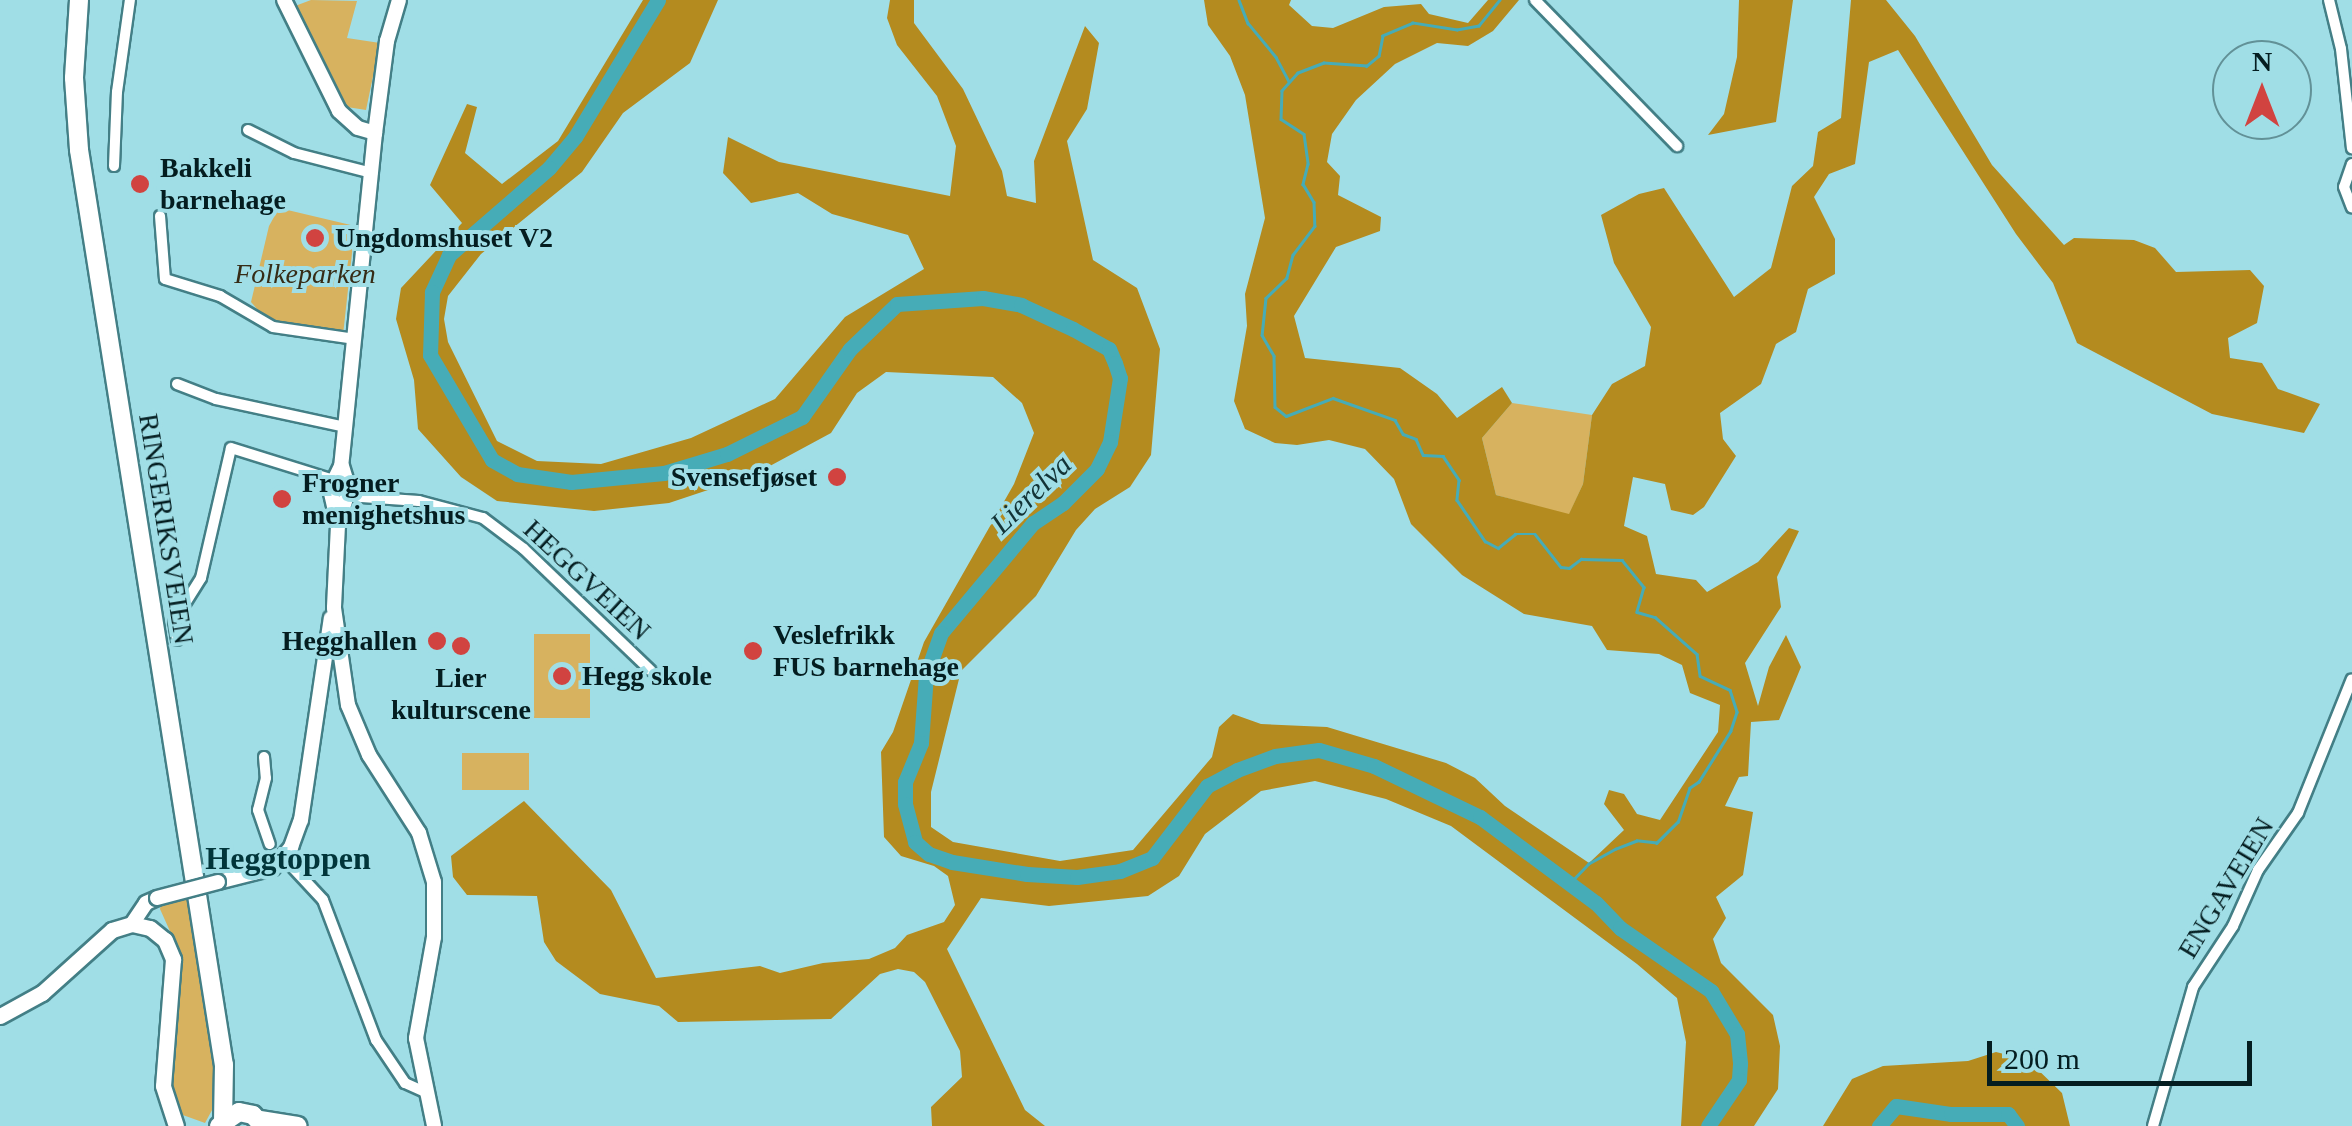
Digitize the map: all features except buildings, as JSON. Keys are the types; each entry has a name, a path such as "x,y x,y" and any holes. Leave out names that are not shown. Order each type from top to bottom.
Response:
{"main road":[{"name":"RINGERIKSVEIEN","path":"80,0 74,62 79,150 224,1065 221,1123"},
{"path":"0,1016 42,994 108,933 132,924 150,928 165,940 173,959 163,1086 174,1120 188,1126"},
{"name":"RINGERIKSVEIEN","path":"224,1065 256,1120"},
{"path":"221,1123 256,1120 298,1126"}],"street":[{"path":"114,166 117,92 130,0"},
{"path":"284,0 336,106 358,128 376,126"},
{"path":"132,924 146,904 158,898 264,872 284,858 301,820 334,608 346,427 376,126 387,41 399,0"},
{"path":"1535,0 1677,146"},
{"path":"2329,0 2341,49 2352,148"},
{"path":"248,130 322,162 372,173"},
{"path":"2352,164 2344,187 2352,208"},
{"path":"160,216 164,224 163,276 168,280 220,296 273,327 356,339"},
{"path":"177,384 216,398 346,427"},
{"path":"177,640 174,621 201,578 231,448 316,472 341,487"},
{"name":"HEGGVEIEN","path":"341,487 447,507 483,518 524,548 650,670"},
{"path":"334,608 342,676 354,723 420,833 434,882 434,937 416,1038 433,1125"},
{"name":"ENGAVEIEN","path":"2153,1126 2193,987 2234,926 2258,870 2298,813 2352,679"},
{"path":"264,758 266,778 258,810 270,844"},
{"path":"284,858 322,900 376,1040 404,1083 425,1092"},
{"path":"150,928 158,898"}],"green space":[{"path":"311,0 357,1 347,38 380,43 366,110 347,107 339,98 295,6"},
{"name":"Folkeparken","path":"279,208 355,226 343,335 287,326 263,316 251,302 269,226"},
{"path":"1512,403 1592,415 1583,484 1569,515 1496,495 1482,438"},
{"name":"Hegg skole","path":"534,634 590,634 590,718 534,718"},
{"path":"462,753 529,753 529,790 462,790"},
{"path":"188,893 218,1077 217,1101 205,1123 180,1114 170,1090 182,958 160,909 161,904"}],"shaded area":[{"path":"643,0 718,0 690,63 623,113 582,172 481,254 448,296 444,319 448,342 497,441 537,461 601,464 691,438 775,399 845,317 924,269 908,235 832,214 798,193 751,203 723,173 728,137 779,162 950,196 956,146 937,96 897,45 887,18 890,0 914,0 914,23 963,89 1002,171 1007,196 1036,203 1034,161 1085,26 1099,43 1087,109 1067,141 1093,260 1137,288 1160,349 1151,455 1130,487 1095,509 1076,530 1036,596 961,671 931,792 931,827 953,842 1060,861 1133,850 1212,757 1219,727 1233,714 1261,724 1327,727 1446,763 1475,778 1505,806 1589,863 1624,830 1604,804 1609,790 1624,794 1637,814 1660,820 1718,732 1720,705 1690,693 1682,665 1659,654 1607,650 1592,626 1524,614 1462,575 1411,524 1394,479 1365,449 1329,440 1297,445 1275,443 1245,429 1234,401 1247,326 1245,294 1265,218 1245,95 1230,56 1208,25 1204,0 1291,0 1289,5 1312,26 1333,28 1384,7 1421,4 1429,14 1468,23 1488,0 1519,0 1493,31 1468,46 1437,43 1395,64 1356,100 1332,134 1327,162 1340,176 1338,195 1381,217 1380,231 1336,247 1294,316 1305,358 1400,368 1437,394 1457,418 1502,387 1512,403 1482,438 1496,495 1569,514 1583,484 1592,415 1612,384 1645,366 1651,327 1614,263 1601,215 1639,194 1664,188 1734,297 1771,268 1792,186 1813,166 1818,132 1841,118 1851,0 1886,0 1915,36 1992,165 2064,245 2074,238 2134,240 2155,248 2176,272 2250,270 2264,286 2257,323 2228,338 2230,358 2262,363 2278,389 2320,404 2304,433 2212,414 2077,343 2053,283 2016,234 1898,50 1869,62 1855,164 1829,174 1814,197 1835,239 1835,274 1808,289 1796,332 1776,344 1761,384 1720,413 1723,439 1736,456 1704,507 1693,515 1671,510 1665,484 1633,477 1624,526 1647,536 1656,574 1696,580 1707,592 1758,562 1789,528 1799,531 1777,577 1781,607 1745,663 1758,706 1769,667 1786,635 1801,667 1779,720 1751,722 1748,776 1739,777 1725,806 1753,812 1743,875 1716,897 1726,918 1713,939 1721,963 1773,1015 1780,1046 1778,1089 1754,1126 1681,1126 1686,1042 1677,998 1637,964 1451,826 1386,799 1315,781 1261,791 1205,834 1179,876 1148,896 1049,906 981,898 947,949 1025,1110 1045,1126 932,1126 931,1107 962,1077 960,1051 925,982 914,972 898,969 880,974 831,1019 678,1022 659,1006 600,994 556,961 544,942 537,896 467,895 453,877 451,856 524,801 611,890 656,978 760,966 780,973 823,963 869,959 895,948 907,935 944,922 955,905 948,876 934,866 901,856 884,837 881,752 893,732 924,642 1014,484 1034,433 1022,403 993,377 886,372 857,393 831,433 753,475 669,503 594,511 497,501 461,477 418,429 414,380 396,319 401,288 462,223 430,185 467,104 477,107 465,153 502,184 558,141"},
{"path":"1739,0 1793,0 1776,122 1708,135 1724,114 1737,57"},
{"path":"1996,1052 2028,1060 2062,1093 2070,1126 1823,1126 1852,1079 1883,1066 1968,1061"}],"waterway":[{"name":"Lierelva","path":"658,0 575,137 549,168 449,255 432,292 430,355 492,460 517,474 571,482 664,473 727,454 802,417 850,349 897,304 983,298 1021,305 1073,329 1109,349 1120,378 1110,442 1097,469 1063,503 1033,523 941,633 926,675 921,743 905,782 905,804 915,842 929,854 952,862 1027,874 1077,877 1120,871 1152,858 1207,786 1237,770 1275,756 1319,750 1374,766 1480,817 1596,903 1620,928 1711,991 1737,1034 1740,1064 1739,1080 1708,1126"},
{"path":"1239,0 1248,23 1276,57 1289,81"},
{"path":"1500,0 1479,26 1457,30 1413,23 1383,36 1379,56 1367,66 1324,63 1298,73 1282,91 1281,119 1304,134 1308,164 1303,184 1314,202 1315,226 1293,255 1287,278 1266,298 1262,335 1274,356 1275,407 1286,416 1333,398 1395,420 1403,434 1416,439 1423,455 1443,456 1459,480 1457,500 1485,541 1498,548 1515,534 1535,534 1561,567 1569,568 1581,559 1622,560 1644,587 1637,612 1655,617 1697,654 1700,676 1730,690 1737,712 1731,731 1699,782 1690,788 1678,822 1657,843 1637,841 1589,864 1570,884"},
{"name":"Lierelva","path":"1879,1126 1896,1106 1951,1114 2008,1114 2017,1126"}],"place":[{"name":"Bakkeli barnehage","path":"140,184"},
{"name":"Ungdomshuset V2","path":"315,238"},
{"name":"Svensefjøset","path":"837,477"},
{"name":"Frogner menighetshus","path":"282,499"},
{"name":"Hegghallen","path":"437,641"},
{"name":"Lier kulturscene","path":"461,646"},
{"name":"Veslefrikk FUS barnehage","path":"753,651"},
{"name":"Hegg skole","path":"562,676"}],"district":[{"name":"Heggtoppen","path":"288,858"}]}
